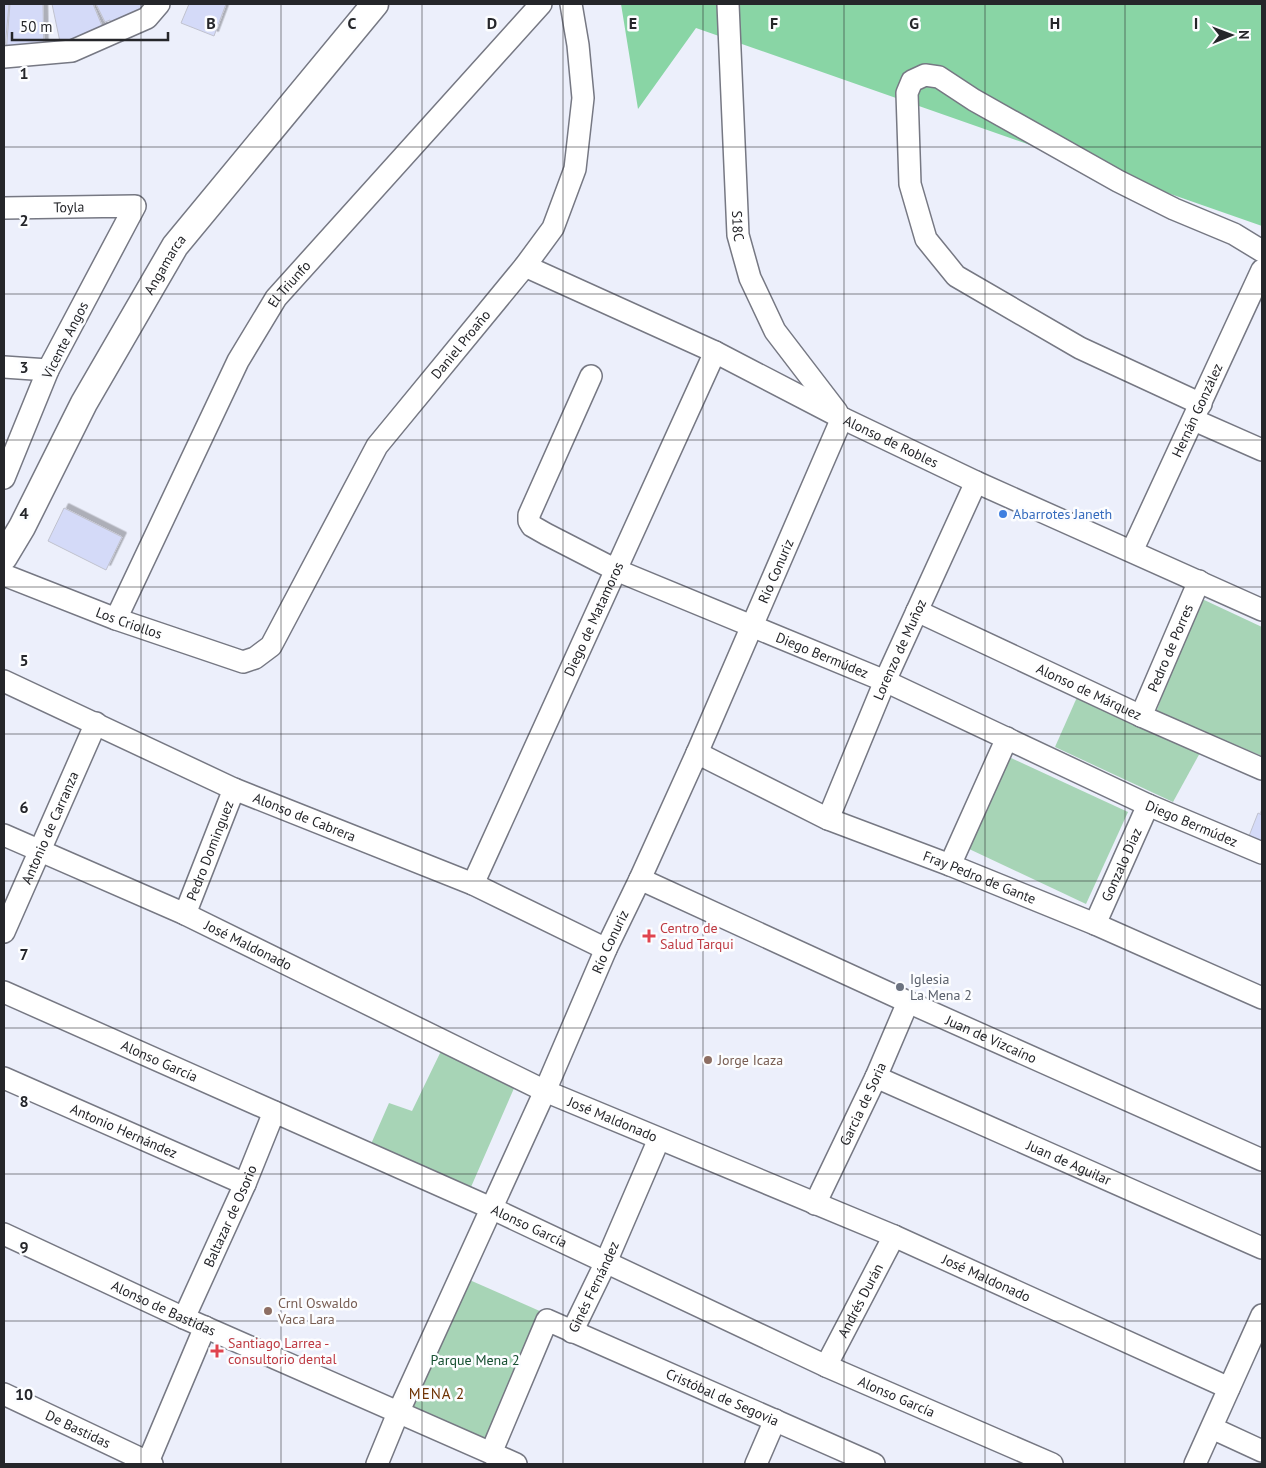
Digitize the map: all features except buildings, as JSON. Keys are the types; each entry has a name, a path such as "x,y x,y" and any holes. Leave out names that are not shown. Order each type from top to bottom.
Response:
{"street":[{"path":"4,57 72,51 147,18 159,4"},
{"name":"Angamarca","path":"4,558 22,527 84,403 175,246 375,4"},
{"name":"El Triunfo","path":"116,619 238,361 276,298 541,4"},
{"name":"Daniel Proaño","path":"255,658 271,646 377,446 525,266 553,228 575,169 583,98 578,45 571,4"},
{"name":"S18C","path":"728,4 738,235 750,278 775,331 842,418"},
{"path":"1262,251 1234,234 1118,181 939,77 925,75 912,81 907,93 910,184 926,239 956,276 1262,450"},
{"name":"Toyla","path":"4,208 135,206"},
{"name":"Vicente Angos","path":"4,478 48,370 135,206"},
{"name":"Alonso de Robles","path":"525,266 715,352 842,418 976,482 1262,610"},
{"name":"Hernán González","path":"1132,551 1262,270"},
{"name":"Diego de Matamoros","path":"473,884 715,352"},
{"path":"4,367 48,370"},
{"name":"Diego Bermúdez","path":"591,376 529,515 529,521 532,526 616,570 885,681 1148,805 1262,853"},
{"name":"Río Conuriz","path":"377,1464 398,1413 545,1091 606,949 640,879 842,418"},
{"name":"Lorenzo de Muñoz","path":"828,818 885,681 976,482"},
{"name":"Los Criollos","path":"4,575 116,619 243,662 255,658"},
{"name":"Pedro de Porres","path":"1141,716 1199,581"},
{"name":"Alonso de Márquez","path":"917,611 1141,716 1262,769"},
{"name":"Alonso de Cabrera","path":"4,681 234,789 473,884 606,949"},
{"name":"Antonio de Carranza","path":"4,932 96,723"},
{"path":"950,865 1007,738"},
{"name":"Fray Pedro de Gante","path":"696,753 828,818 1095,924 1262,998"},
{"name":"Pedro Dominguez","path":"185,914 234,789"},
{"name":"Gonzalo Diaz","path":"1095,924 1148,805"},
{"name":"José Maldonado","path":"4,835 185,914 545,1091 894,1236 1229,1388"},
{"name":"Juan de Vizcaíno","path":"640,879 908,1002 1262,1160"},
{"name":"Alonso García","path":"4,992 491,1208 826,1366 1040,1462"},
{"name":"Garcia de Soria","path":"815,1204 876,1077 908,1002"},
{"name":"Juan de Aguilar","path":"876,1077 1262,1248"},
{"name":"Antonio Hernández","path":"4,1078 245,1184"},
{"name":"Baltazar de Osorio","path":"184,1318 245,1184 274,1112"},
{"name":"Ginés Fernández","path":"491,1453 547,1320 572,1332 606,1262 659,1139"},
{"name":"Alonso de Bastidas","path":"4,1234 184,1318 516,1464"},
{"name":"Andrés Durán","path":"826,1366 894,1236"},
{"path":"1195,1464 1262,1315"},
{"path":"140,1461 205,1327"},
{"name":"Cristóbal de Segovia","path":"572,1332 874,1464"},
{"name":"De Bastidas","path":"4,1394 140,1461"},
{"path":"756,1464 775,1420"},
{"path":"1212,1428 1262,1451"}],"green space":[{"path":"621,4 1262,4 1262,226 696,28 638,109"},
{"path":"1200,598 1262,627 1262,756 1156,712"},
{"path":"1078,695 1201,751 1173,802 1055,747"},
{"path":"1009,757 1128,812 1086,904 967,848"},
{"path":"442,1049 515,1086 471,1187 371,1144 389,1103 412,1111"},
{"name":"Parque Mena 2","path":"465,1278 542,1312 485,1443 409,1409"}],"place":[{"name":"Abarrotes Janeth","path":"1003,514"},
{"name":"Centro de Salud Tarqui","path":"649,936"},
{"name":"Iglesia La Mena 2","path":"900,987"},
{"name":"Jorge Icaza","path":"708,1060"},
{"name":"Crnl Oswaldo Vaca Lara","path":"268,1311"},
{"name":"Santiago Larrea - consultorio dental","path":"217,1351"}],"district":[{"name":"MENA 2","path":"437,1394"}]}
